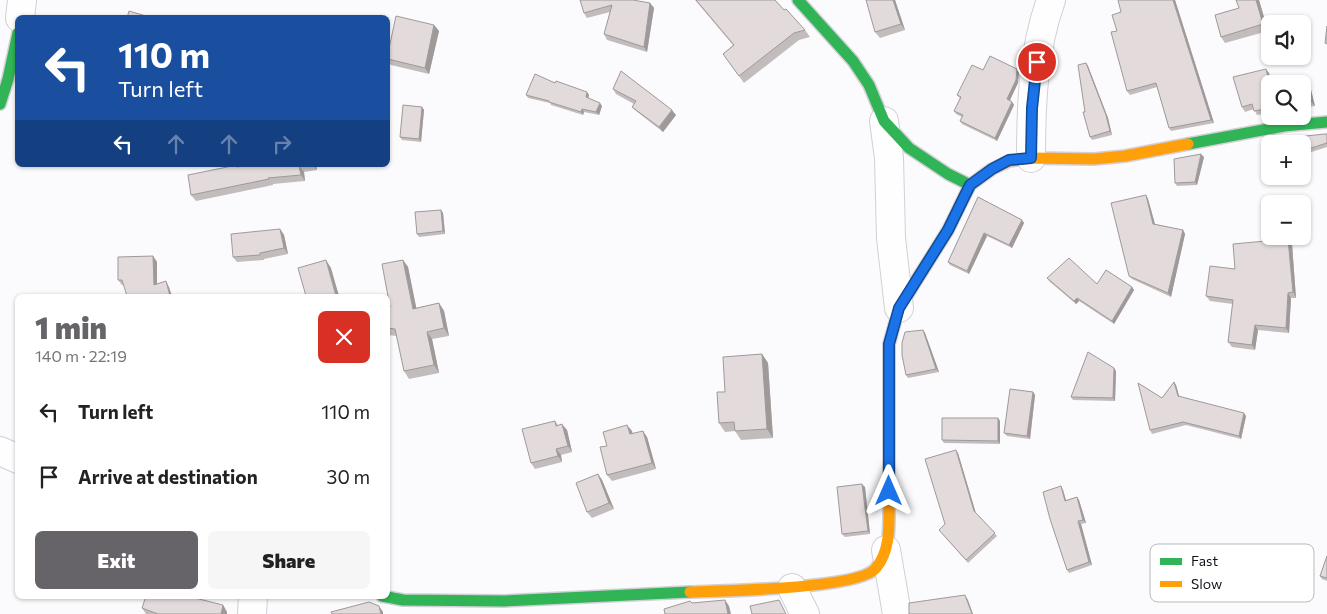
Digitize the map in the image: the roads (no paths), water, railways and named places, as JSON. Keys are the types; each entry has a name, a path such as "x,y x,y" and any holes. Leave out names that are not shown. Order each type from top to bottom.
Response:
{"street":[{"path":"20,15 22,0"},
{"path":"798,0 853,61 869,85 884,121 889,158 891,238 899,308"},
{"path":"1031,158 1032,94 1044,20 1051,0"},
{"path":"0,104 15,47"},
{"path":"884,121 909,148 948,174 970,185"},
{"path":"897,614 886,550 889,524 889,344 899,308 948,230 970,185 992,169 1009,160 1031,158 1094,159 1125,156 1284,126 1327,122"},
{"path":"0,451 15,458"},
{"path":"390,598 506,607 637,594 792,588 861,577 875,570 886,550"},
{"path":"792,588 805,614"},
{"path":"252,614 253,599"}]}
